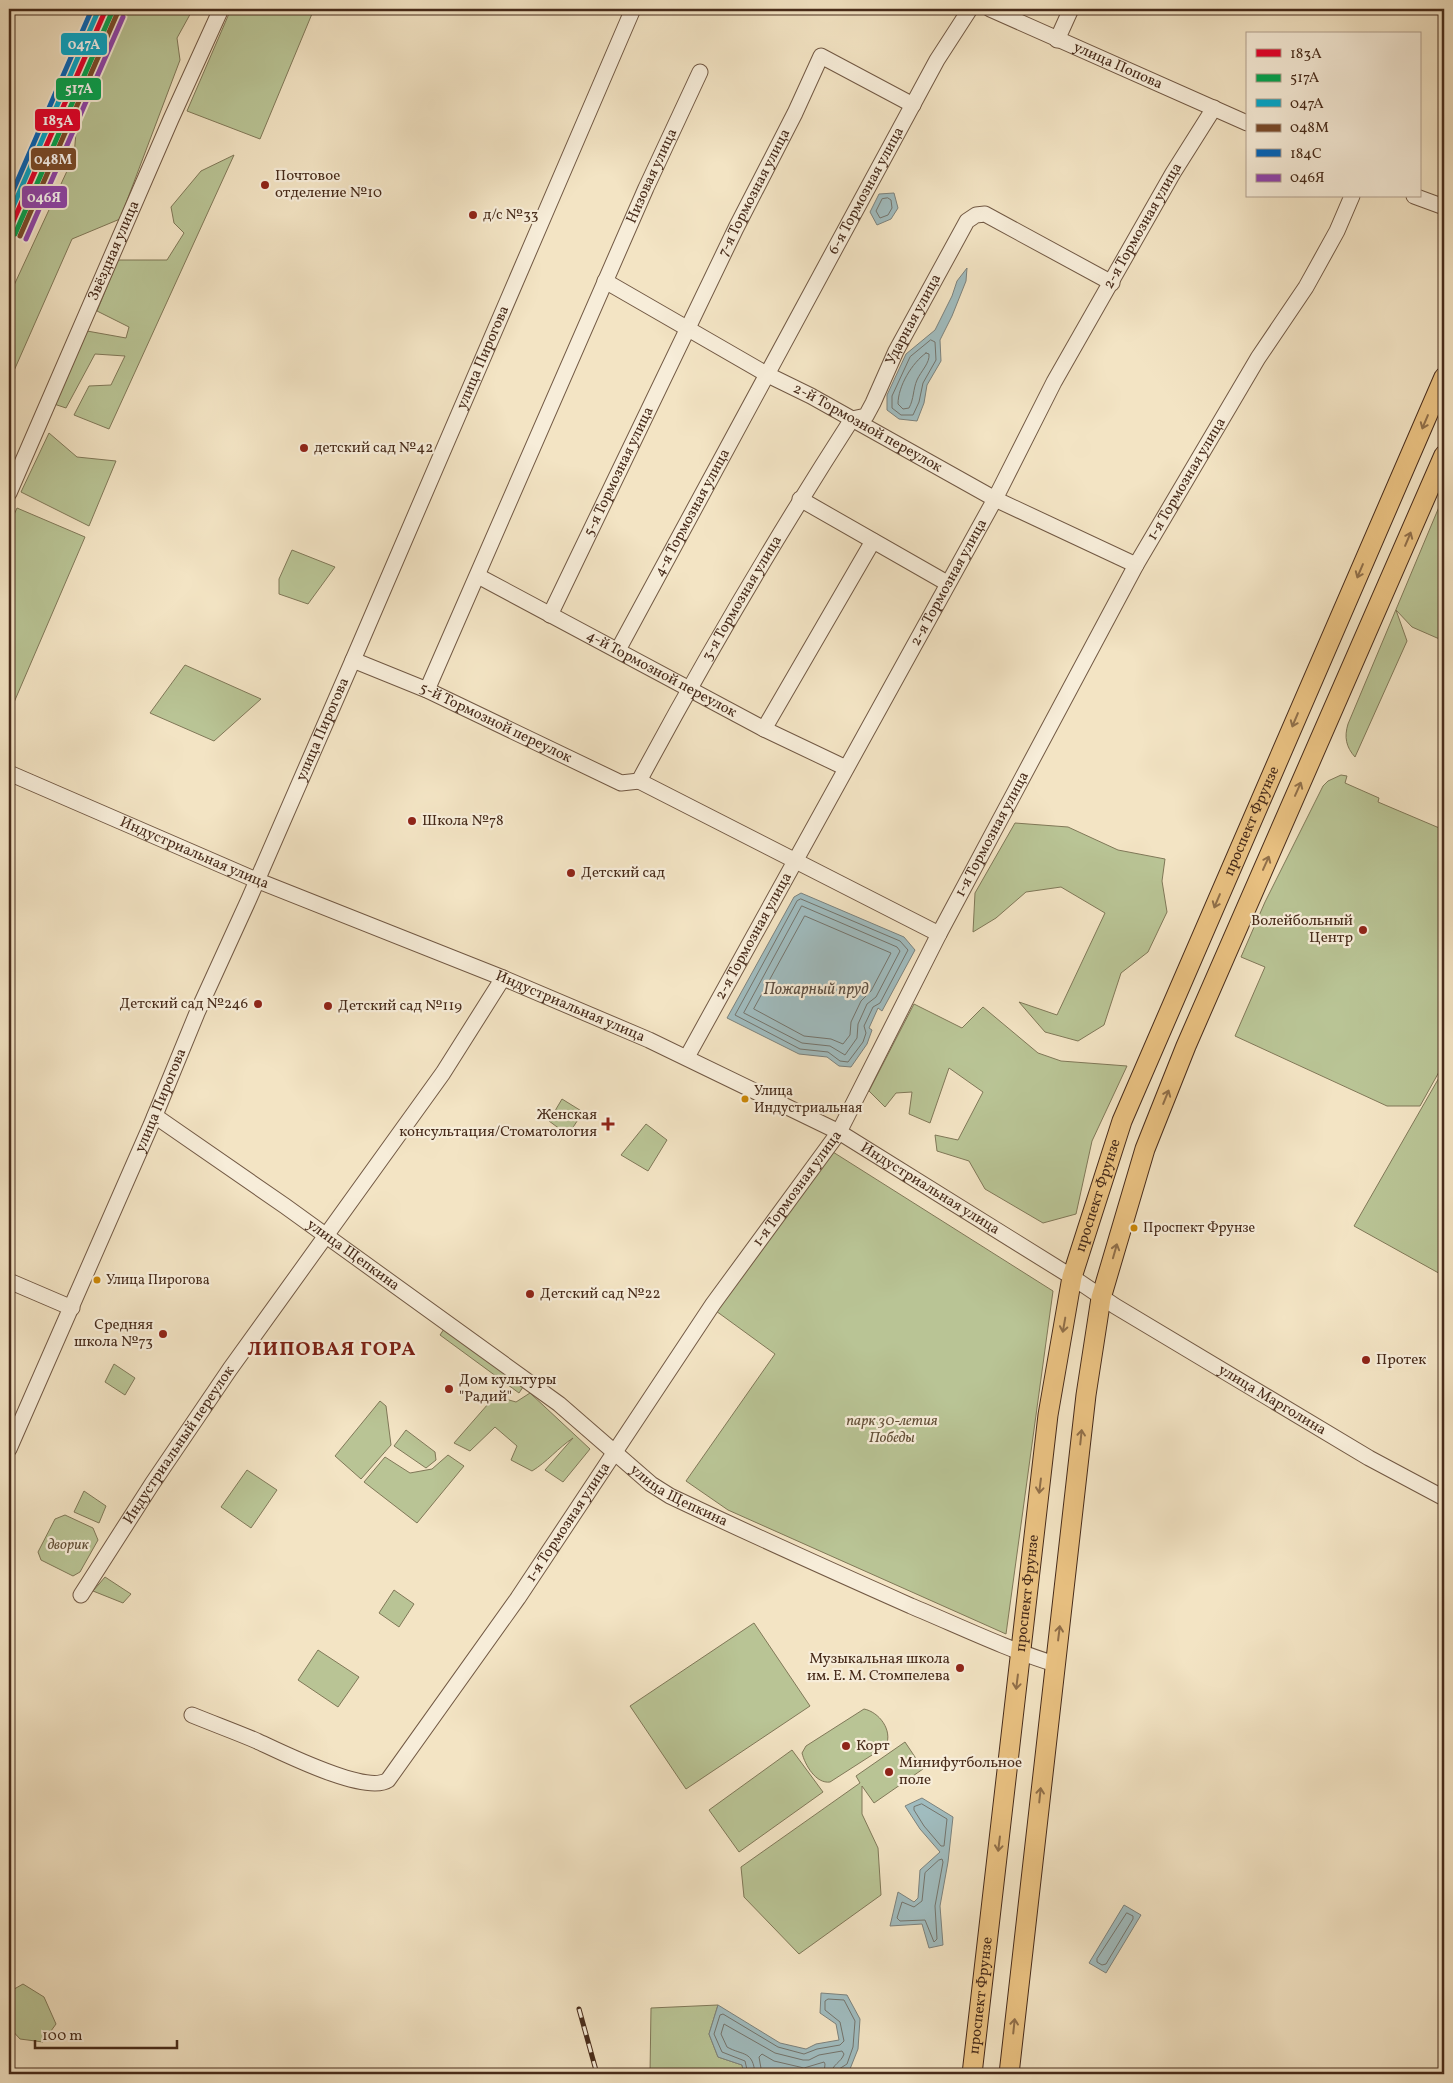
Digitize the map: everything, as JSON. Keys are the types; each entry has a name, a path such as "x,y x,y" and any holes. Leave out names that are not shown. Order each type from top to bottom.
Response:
{"main road":[{"name":"проспект Фрунзе","path":"972,2074 1048,1415 1072,1278 1122,1120 1444,377"},
{"name":"проспект Фрунзе","path":"1009,2074 1086,1395 1101,1298 1145,1149 1186,1046 1444,455"}],"street":[{"name":"Звёздная улица","path":"9,493 171,119 221,9"},
{"name":"улица Пирогова","path":"9,1450 155,1116 197,1013 353,660 633,9"},
{"name":"6-я Тормозная улица","path":"768,375 937,60 970,9"},
{"name":"улица Попова","path":"990,9 1246,123"},
{"path":"1058,40 1071,9"},
{"name":"7-я Тормозная улица","path":"689,329 736,228 795,113 821,56 913,105"},
{"name":"Низовая улица","path":"605,281 700,72"},
{"name":"2-я Тормозная улица","path":"687,1057 995,499 1054,382 1173,172 1214,108"},
{"name":"1-я Тормозная улица","path":"192,1715 314,1768 340,1776 382,1784 388,1780 518,1598 713,1304 839,1132 939,934 1136,566 1258,358 1306,287 1337,231 1351,198"},
{"path":"1419,198 1444,207"},
{"name":"Ударная улица","path":"852,419 866,416 896,351 967,221 976,215 985,214 1112,282"},
{"path":"427,690 605,281"},
{"name":"2-й Тормозной переулок","path":"605,281 768,375 852,419 995,499 1136,566"},
{"name":"5-я Тормозная улица","path":"550,615 689,329"},
{"name":"4-я Тормозная улица","path":"618,650 768,375"},
{"name":"3-я Тормозная улица","path":"639,781 689,688 800,499 852,419"},
{"path":"800,499 947,583"},
{"path":"764,729 873,542"},
{"name":"4-й Тормозной переулок","path":"478,576 764,729 846,768"},
{"name":"5-й Тормозной переулок","path":"353,660 427,690 621,783 639,781"},
{"name":"Индустриальная улица","path":"9,773 256,880 503,978 687,1057 839,1132 1101,1298"},
{"path":"639,781 939,934"},
{"name":"Индустриальный переулок","path":"81,1595 190,1428 443,1074 503,978"},
{"name":"улица Щепкина","path":"155,1116 327,1236 559,1404 651,1484 670,1496 800,1557 1020,1653 1055,1664"},
{"path":"9,1281 72,1308"},
{"name":"улица Марголина","path":"1101,1298 1369,1458 1444,1498"}],"green space":[{"path":"126,9 193,9 177,38 180,60 120,219 72,239 9,382 9,296 74,156 77,120"},
{"path":"231,9 314,9 260,139 187,111"},
{"path":"234,155 109,429 74,415 89,386 111,385 125,356 95,354 66,408 54,404 87,331 126,338 129,327 97,311 118,260 167,260 184,233 174,223 171,207 201,171"},
{"path":"49,433 77,457 116,461 89,526 21,492"},
{"path":"1444,495 1444,641 1412,627 1396,610 1407,641 1355,757 1347,742 1348,724"},
{"path":"17,508 85,537 9,714 9,526"},
{"path":"292,550 335,567 308,604 279,594 279,579"},
{"path":"185,665 261,699 214,741 150,713"},
{"name":"Волейбольный Центр","path":"1341,775 1347,776 1345,783 1379,798 1378,802 1444,830 1444,1063 1420,1106 1387,1106 1235,1036 1265,967 1241,957 1265,902 1323,786 1328,781"},
{"path":"1015,823 1068,827 1118,850 1165,859 1162,881 1167,912 1148,952 1121,973 1104,1025 1078,1041 1045,1032 1019,1002 1057,1015 1105,913 1061,887 1026,892 996,918 973,932 975,893"},
{"path":"914,1004 962,1028 983,1007 1038,1053 1061,1061 1127,1066 1092,1141 1076,1214 1043,1223 985,1189 969,1161 937,1151 935,1135 958,1140 983,1092 949,1068 930,1123 909,1114 912,1092 896,1093 885,1107 869,1091"},
{"path":"1444,1069 1444,1276 1354,1226"},
{"path":"562,1099 583,1112 568,1135 549,1121"},
{"path":"646,1124 667,1140 648,1171 621,1155"},
{"name":"парк 30-летия Победы","path":"833,1152 1053,1291 1006,1634 728,1510 686,1481 775,1354 716,1311"},
{"path":"444,1329 523,1387 519,1393 440,1335"},
{"path":"114,1364 135,1378 125,1395 105,1382"},
{"path":"530,1393 590,1449 563,1482 545,1470 573,1438 532,1471 511,1460 517,1446 495,1427 470,1451 454,1443 495,1396 516,1402"},
{"path":"380,1401 386,1406 391,1445 361,1479 335,1456"},
{"path":"406,1430 435,1452 436,1460 426,1468 394,1446"},
{"path":"448,1455 464,1466 417,1523 364,1482 385,1457 410,1473 432,1469"},
{"path":"247,1470 277,1490 251,1528 221,1507"},
{"path":"84,1491 106,1506 99,1523 74,1512"},
{"name":"дворик","path":"65,1515 93,1528 98,1540 80,1572 73,1576 41,1560 38,1552 55,1519"},
{"path":"105,1577 131,1594 123,1603 93,1591"},
{"path":"394,1590 414,1604 399,1627 379,1613"},
{"path":"754,1623 810,1706 686,1789 630,1706"},
{"path":"318,1650 359,1677 338,1707 298,1680"},
{"name":"Корт","path":"864,1709 875,1714 886,1728 888,1740 886,1746 830,1782 820,1780 808,1768 803,1758 802,1753 806,1746"},
{"path":"905,1742 923,1769 874,1803 862,1786 862,1814 878,1848 881,1895 799,1954 744,1897 741,1867 860,1783 856,1776"},
{"path":"792,1750 823,1792 739,1852 709,1810"},
{"path":"23,1984 44,1997 56,2024 43,2042 20,2039 9,2027 9,1992"},
{"path":"718,2005 709,2034 718,2057 742,2065 744,2074 650,2074 651,2008"}],"water":[{"path":"894,193 898,208 891,219 877,225 870,212 879,194"},
{"path":"967,268 966,281 940,340 941,361 927,385 924,403 917,421 899,419 887,410 887,395 906,354 935,330 952,296 957,281"},
{"name":"Пожарный пруд","path":"801,893 904,937 915,950 882,1011 878,1008 869,1028 872,1030 867,1044 851,1067 839,1066 827,1057 799,1054 727,1018 794,897"},
{"path":"922,1798 953,1817 948,1862 940,1906 943,1945 929,1948 922,1924 890,1926 898,1892 914,1902 918,1898 920,1870 940,1852 920,1829 905,1806"},
{"path":"1124,1905 1141,1915 1106,1973 1089,1963"},
{"path":"821,1993 847,1995 860,2019 858,2049 850,2069 841,2074 744,2074 742,2065 718,2057 709,2034 718,2005 780,2043 806,2049 816,2044 839,2040 836,2024 820,2013"}],"railway":[{"path":"579,2009 597,2074"}],"transit line":[{"name":"184С","path":"9,200 92,9"},
{"name":"047А","path":"9,216 99,9"},
{"name":"183А","path":"9,231 106,9"},
{"name":"517А","path":"15,234 112,12"},
{"name":"048М","path":"20,236 117,14"},
{"name":"046Я","path":"26,239 123,17"}],"place":[{"name":"Почтовое отделение №10","path":"265,185"},
{"name":"д/с №33","path":"473,215"},
{"name":"детский сад №42","path":"304,448"},
{"name":"Школа №78","path":"412,821"},
{"name":"Детский сад","path":"571,873"},
{"name":"Волейбольный Центр","path":"1363,930"},
{"name":"Детский сад №246","path":"258,1004"},
{"name":"Детский сад №119","path":"328,1006"},
{"name":"Улица Индустриальная","path":"745,1099"},
{"name":"Женская консультация/Стоматология","path":"608,1124"},
{"name":"Проспект Фрунзе","path":"1134,1228"},
{"name":"Улица Пирогова","path":"97,1280"},
{"name":"Детский сад №22","path":"530,1294"},
{"name":"Средняя школа №73","path":"163,1334"},
{"name":"Протек","path":"1366,1360"},
{"name":"Дом культуры \"Радий\"","path":"449,1389"},
{"name":"Музыкальная школа им. Е. М. Стомпелева","path":"960,1668"},
{"name":"Корт","path":"846,1746"},
{"name":"Минифутбольное поле","path":"889,1772"}],"district":[{"name":"ЛИПОВАЯ ГОРА","path":"332,1350"}]}
